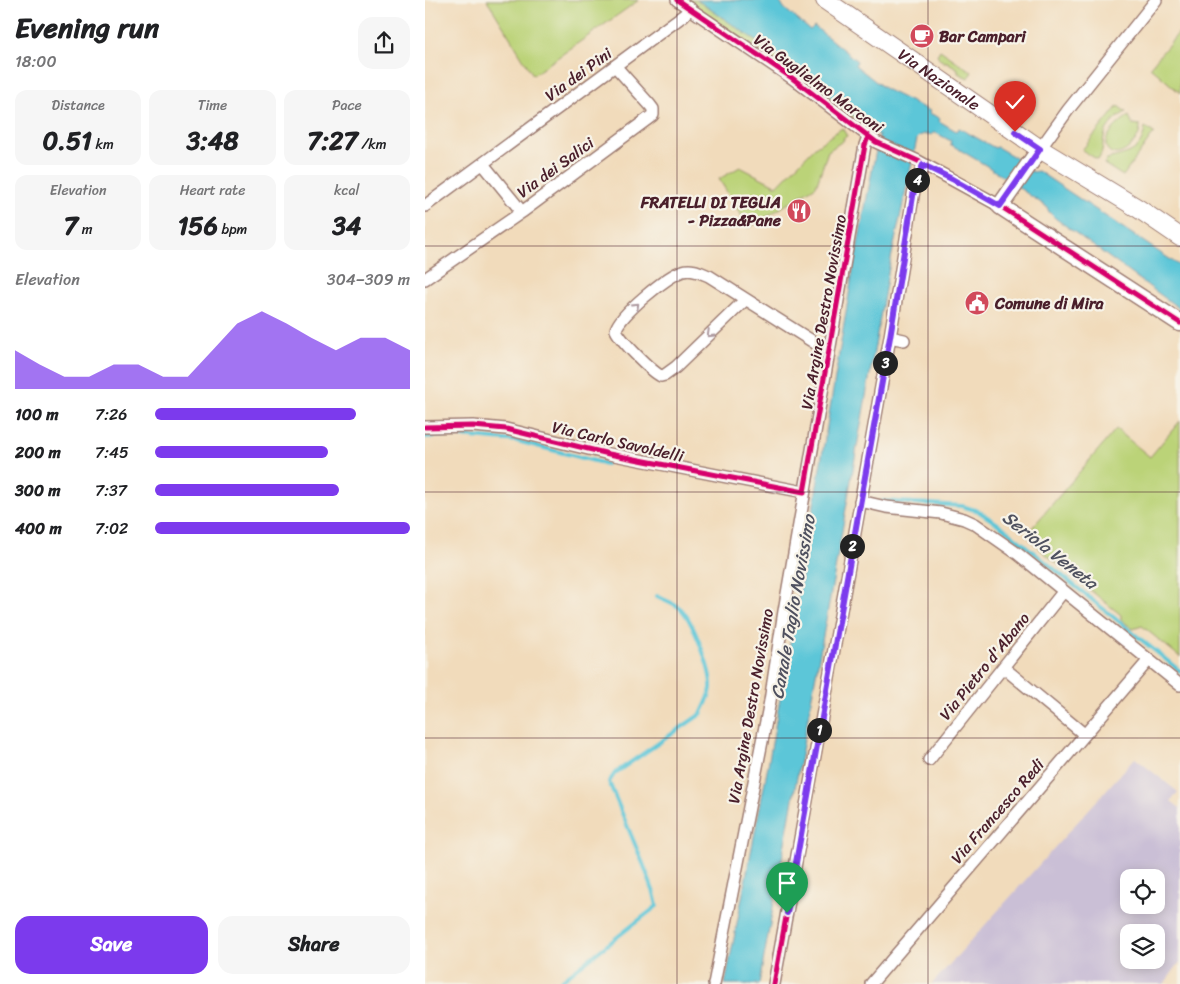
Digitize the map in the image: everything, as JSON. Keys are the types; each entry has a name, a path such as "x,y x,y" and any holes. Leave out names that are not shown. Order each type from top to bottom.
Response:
{"main road":[{"name":"Via Nazionale","path":"825,0 1040,149 1139,209 1180,237"}],"street":[{"name":"Via Guglielmo Marconi","path":"677,0 792,78 872,140 952,179 1000,206"},
{"path":"1156,0 1068,110 1000,206 1180,323"},
{"name":"Via dei Pini","path":"425,206 616,67 684,15 690,8"},
{"name":"Via dei Salici","path":"425,279 521,212 653,114 653,109 650,105 616,67"},
{"name":"Via Argine Destro Novissimo","path":"714,984 770,701 804,492 865,146 872,140"},
{"path":"774,984 890,337 918,162"},
{"path":"483,164 521,212"},
{"path":"745,300 676,367 661,376 652,370 620,337 616,330 621,321 657,285 682,271 691,270 709,276 745,300 829,350"},
{"path":"890,337 904,340"},
{"name":"Via Carlo Savoldelli","path":"425,427 473,426 507,429 609,454 804,492"},
{"path":"860,500 886,507 941,513 964,519 994,537 1180,685"},
{"name":"Via Pietro d'Abano","path":"929,760 1063,592"},
{"name":"Via Francesco Redi","path":"871,984 1148,661"},
{"path":"1004,668 1084,734"}],"shaded area":[{"path":"1135,758 1178,792 1171,801 1180,808 1180,962 1164,984 932,984"}],"green space":[{"path":"487,0 639,0 533,75"},
{"path":"686,0 697,0 784,60 863,122 852,117"},
{"path":"1180,31 1180,93 1150,67"},
{"path":"940,50 972,72 968,78 958,73 958,69 938,58 937,55"},
{"path":"1118,106 1126,112 1107,129 1098,160 1082,150"},
{"path":"1129,116 1132,124 1140,125 1139,135 1127,150 1114,154 1106,147 1106,142 1111,131"},
{"path":"1145,127 1154,133 1123,176 1104,164 1107,159 1133,151 1141,142"},
{"path":"842,128 847,136 828,151 816,186 749,228 719,179 740,167 777,186 815,147"},
{"path":"1180,421 1180,657 1142,626 1133,629 1121,620 1121,615 1043,552 1026,535 1116,429 1150,457"}],"water":[{"path":"697,0 778,0 785,9 810,30 814,26 857,61 855,65 885,89 930,111 929,113 940,118 939,121 956,131 959,128 995,148 997,147 1018,159 1032,172 1038,171 1180,266 1180,309 1055,218 1047,207 987,166 950,144 951,141 934,132 932,135 923,134 917,139 888,273 759,984 725,984 767,771 802,576 854,264 879,135 784,60"}],"waterway":[{"name":"Seriola Veneta","path":"425,437 449,435 517,441 606,464"},
{"name":"Seriola Veneta","path":"883,501 962,506 978,511 1001,526 1180,671"},
{"path":"557,984 657,906 644,866 609,782 615,773 701,714 711,688 705,659 686,615 676,605 657,596"}],"cycle path":[{"path":"677,0 792,78 876,142 918,161 1000,206 1180,323"},
{"path":"425,427 473,426 506,429 609,454 804,492 865,145 868,137"},
{"path":"774,984 890,337 915,184 924,165"}],"place":[{"name":"Bar Campari","path":"922,36"},
{"name":"FRATELLI DI TEGLIA - Pizza&Pane","path":"799,211"},
{"name":"Comune di Mira","path":"977,303"}],"route":[{"path":"787,913 890,337 915,184 923,165 1000,206 1040,149 1015,132"}],"water label":[{"name":"Canale Taglio Novissimo","path":"793,607"}]}
